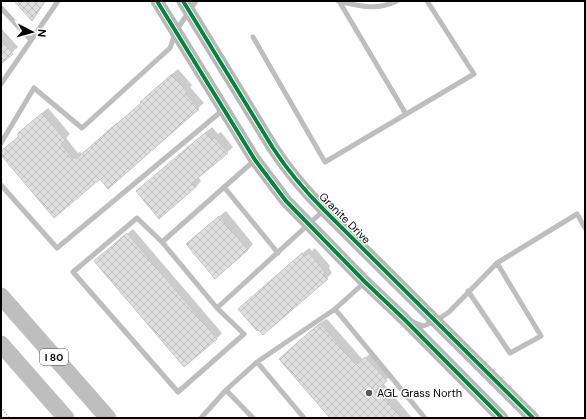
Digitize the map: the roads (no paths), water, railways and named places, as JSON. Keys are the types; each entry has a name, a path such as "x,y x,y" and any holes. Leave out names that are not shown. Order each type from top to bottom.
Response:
{"highway":[{"name":"I 80","path":"1,296 108,418"},
{"name":"I 80","path":"1,344 66,418"}],"street":[{"path":"157,1 255,160 286,201 308,225 502,418"},
{"name":"Granite Drive","path":"189,4 273,148 301,186 533,418"}],"lane":[{"path":"1,84 58,1"},
{"path":"338,1 366,7 378,7 397,1"},
{"path":"338,1 406,114"},
{"path":"253,37 325,162 474,74 427,1"},
{"path":"1,144 34,88 82,128 170,48 176,31 189,4"},
{"path":"1,8 30,40"},
{"path":"1,185 57,248 224,110"},
{"path":"162,242 255,160"},
{"path":"224,187 278,253"},
{"path":"217,308 324,210"},
{"path":"404,319 423,326 436,321 450,311 497,263 576,214 585,228"},
{"path":"137,218 162,242 217,308 244,334 178,392 73,272 137,218"},
{"path":"468,291 510,353 541,336 497,263"},
{"path":"201,418 226,390 257,362 335,309 365,282"},
{"path":"335,309 425,418"},
{"path":"257,362 304,418"},
{"path":"226,390 252,418"}],"place":[{"name":"AGL Grass North","path":"369,393"}]}
